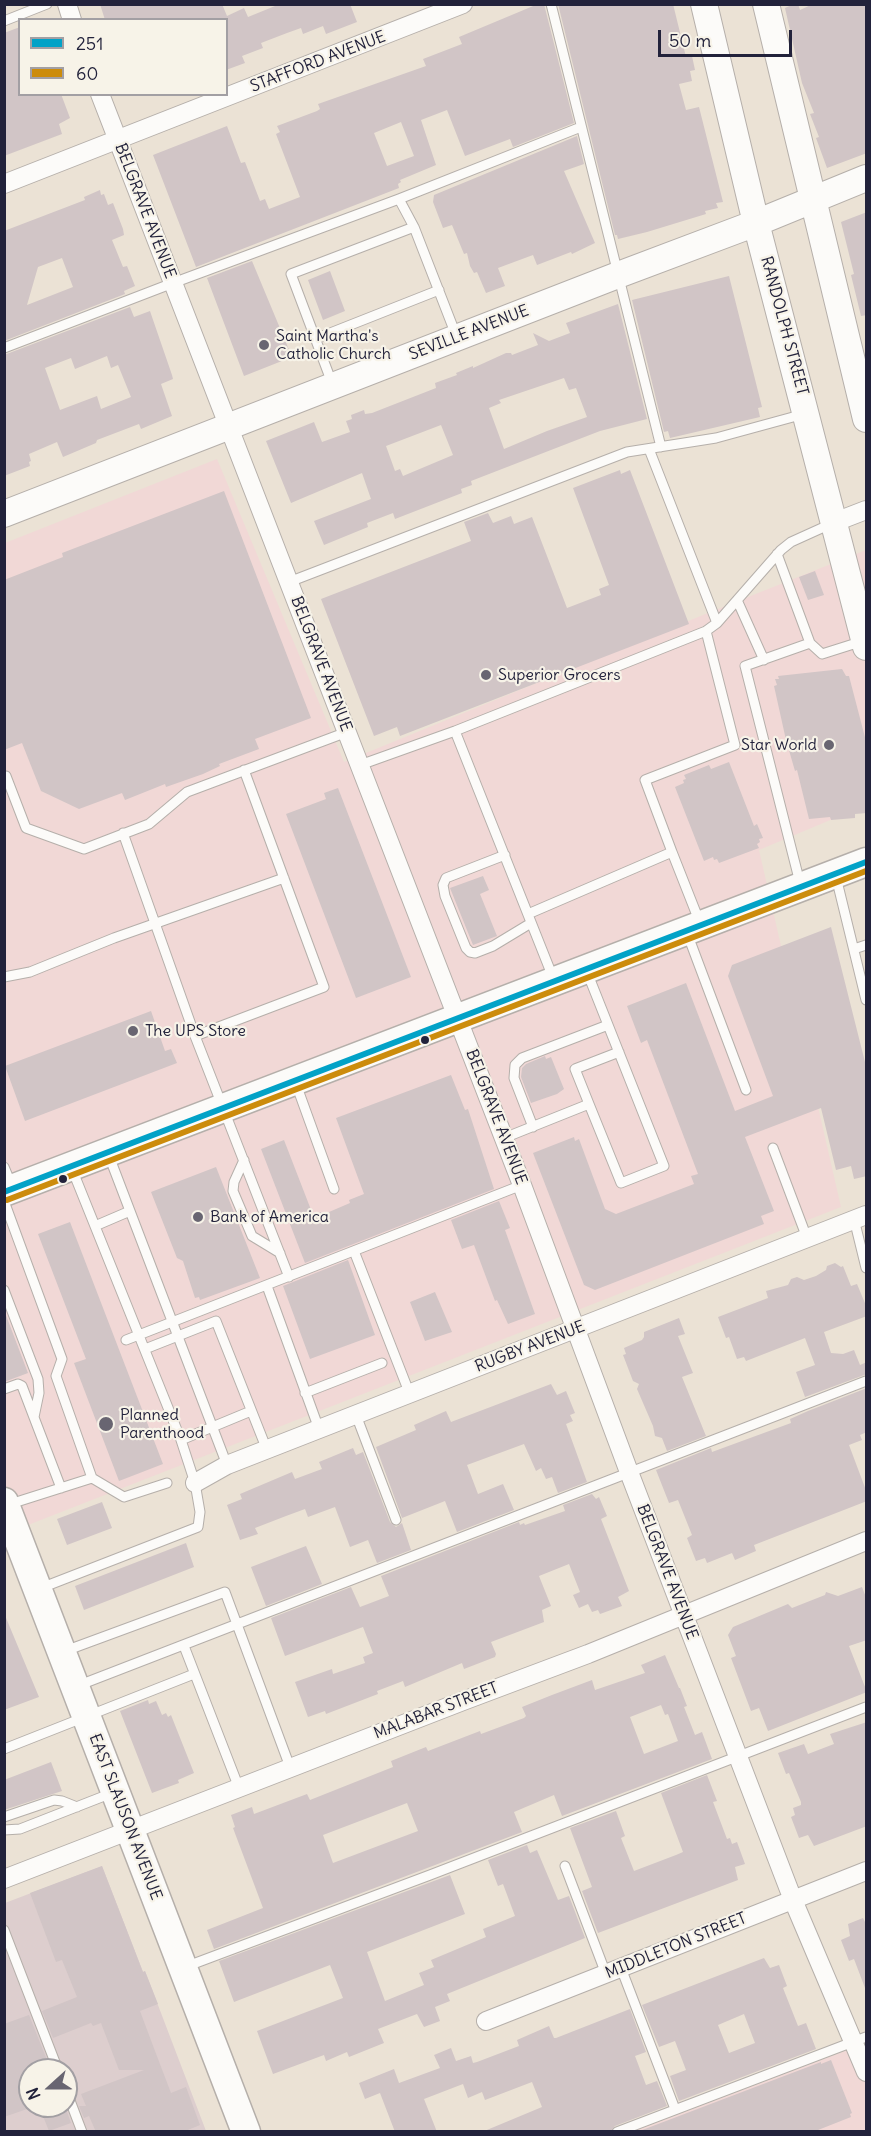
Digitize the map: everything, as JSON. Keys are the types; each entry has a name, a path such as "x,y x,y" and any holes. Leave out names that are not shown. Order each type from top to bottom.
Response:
{"main road":[{"path":"7,1187 71,1167 867,862"},
{"name":"EAST SLAUSON AVENUE","path":"5,1504 15,1544 38,1590 246,2132"}],"street":[{"name":"STAFFORD AVENUE","path":"4,184 463,4"},
{"name":"RANDOLPH STREET","path":"704,4 756,223 866,644"},
{"path":"766,4 813,200 862,387 867,420"},
{"name":"BELGRAVE AVENUE","path":"101,96 504,1138 793,1900 860,2040 867,2072"},
{"name":"SEVILLE AVENUE","path":"4,514 867,178"},
{"path":"835,522 867,510"},
{"name":"RUGBY AVENUE","path":"195,1483 227,1465 409,1392 860,1217"},
{"name":"MALABAR STREET","path":"4,1879 684,1616 867,1541"},
{"name":"MIDDLETON STREET","path":"486,2021 867,1871"}],"lane":[{"path":"4,21 48,4"},
{"path":"551,4 660,447"},
{"path":"4,348 399,199 581,127"},
{"path":"399,199 414,227 457,339"},
{"path":"333,385 291,274 414,227"},
{"path":"315,339 439,290"},
{"path":"289,582 627,452 716,438 807,413"},
{"path":"649,448 717,623"},
{"path":"360,765 455,731 706,631 717,623 777,554 791,542 835,522"},
{"path":"777,554 810,643 822,654 866,644"},
{"path":"737,600 764,660"},
{"path":"706,631 735,745 645,780 672,852 693,928 746,1090"},
{"path":"801,886 745,666 810,643"},
{"path":"455,731 554,982"},
{"path":"4,777 6,776 26,828 84,849 149,824 187,792 347,732"},
{"path":"195,1036 324,987 244,770"},
{"path":"123,833 195,1036 289,1277"},
{"path":"505,855 446,878 442,885 466,948 470,952 475,953 493,946 529,918 672,852"},
{"path":"835,873 867,1000"},
{"path":"4,977 30,972 156,923 284,878"},
{"path":"854,949 867,945"},
{"path":"586,969 608,1024 664,1166 621,1183 575,1069 619,1052"},
{"path":"533,1127 514,1078 515,1065 522,1058 608,1024"},
{"path":"295,1081 334,1189"},
{"path":"504,1138 589,1104"},
{"path":"773,1148 807,1238"},
{"path":"108,1153 227,1465"},
{"path":"243,1160 234,1182 233,1191 249,1231 256,1239 280,1253"},
{"path":"38,1590 198,1527 200,1512 195,1483 181,1440 71,1167"},
{"path":"126,1340 522,1185"},
{"path":"7,1187 62,1359 56,1376 92,1478 124,1497 167,1483"},
{"path":"95,1226 130,1211"},
{"path":"860,1217 867,1268"},
{"path":"354,1251 409,1392"},
{"path":"267,1286 319,1429"},
{"path":"4,1290 38,1378 39,1393 34,1417"},
{"path":"145,1349 216,1321 267,1450"},
{"path":"305,1393 382,1363"},
{"path":"75,1687 867,1381"},
{"path":"4,1389 18,1384 22,1386 61,1488"},
{"path":"181,1440 251,1411"},
{"path":"356,1415 396,1520"},
{"path":"5,1504 92,1478"},
{"path":"62,1653 225,1592 290,1767"},
{"path":"184,1646 239,1788"},
{"path":"4,1749 194,1674"},
{"path":"183,1968 867,1707"},
{"path":"4,1830 20,1829 116,1792"},
{"path":"4,1817 54,1800 77,1807"},
{"path":"565,1866 675,2109"},
{"path":"4,1930 53,2058"},
{"path":"617,2132 860,2040"}],"shaded area":[{"path":"217,459 344,762 866,550 866,805 759,850 841,1207 5,1534 5,543"},
{"path":"102,1866 206,2131 5,2132 5,1903"},
{"path":"866,2043 866,2131 635,2131"}],"building":[{"path":"100,4 222,4 227,16 244,8 248,17 280,4 350,4 357,22 326,34 323,26 303,34 301,28 287,33 261,43 263,48 242,56 245,63 228,69 228,18 104,18"},
{"path":"538,4 544,4 574,123 513,147 510,139 465,156 447,110 421,120 436,165 400,180 399,188 196,267 153,155 227,126 241,163 245,162 260,201 265,199 269,209 300,197 276,134 280,132 277,126 317,111 320,109 318,104 426,66 423,59 462,44 459,37","holes":["401,122 414,156 387,166 374,133"]},
{"path":"558,4 673,4 686,57 692,56 695,70 690,71 692,81 679,84 686,110 699,107 723,202 716,203 718,208 705,211 706,214 618,239 615,235"},
{"path":"798,4 800,10 813,4 867,4 867,153 827,168 816,138 819,137 810,114 814,113 802,83 785,8"},
{"path":"18,28 18,96 62,96 70,118 59,124 62,134 4,156 4,33"},
{"path":"577,136 584,164 564,171 595,243 572,254 571,252 537,265 533,255 498,268 505,286 486,293 477,272 474,273 470,266 467,253 464,254 452,225 443,228 433,202 434,195"},
{"path":"100,190 108,205 113,203 124,235 112,240 123,267 127,266 135,286 124,291 125,294 4,341 4,231 85,200 84,197","holes":["62,258 73,287 27,305 38,267"]},
{"path":"867,212 867,315 861,316 851,275 854,274 841,222"},
{"path":"252,261 292,357 244,376 207,278"},
{"path":"330,271 345,311 323,320 308,280"},
{"path":"729,276 762,407 758,408 760,417 670,438 668,431 664,432 632,300"},
{"path":"618,304 647,419 600,431 471,481 472,485 461,489 462,493 395,519 393,513 367,523 368,527 324,545 314,521 371,499 362,473 291,503 266,441 314,422 322,442 350,432 346,421 352,419 351,415 364,410 365,414 372,413 436,388 435,383 473,366 473,368 506,353 512,355 538,345 533,333 549,341 570,333 566,323","holes":["564,378 569,390 576,388 587,417 504,449 489,408 501,403 499,400","441,425 453,455 403,476 400,469 395,471 386,446"]},
{"path":"130,307 134,317 150,311 173,379 161,384 172,416 141,429 139,424 97,440 96,443 63,457 57,442 29,454 30,466 4,476 4,355","holes":["107,356 111,368 118,365 131,397 101,409 97,396 60,410 45,368 71,358 75,369"]},
{"path":"620,470 621,474 630,470 689,624 400,736 397,727 374,736 321,599 471,541 464,522 488,513 493,523 511,516 514,524 532,517 567,608 601,595 599,589 609,585 573,488"},
{"path":"224,491 311,718 255,739 259,749 219,764 220,766 203,774 166,787 165,784 125,800 122,793 79,809 41,791 22,743 4,750 4,580 63,557 62,553"},
{"path":"815,571 824,595 808,600 799,577"},
{"name":"Star World","path":"842,669 846,676 849,676 867,745 867,813 855,814 855,818 809,819 797,770 795,771 786,740 774,686 777,685 775,679 779,679 778,676"},
{"path":"729,762 754,826 757,824 763,838 759,839 760,842 757,844 759,848 719,863 713,857 704,861 675,787 684,783 683,780 686,779 684,775 709,765 711,769"},
{"path":"338,788 411,977 356,998 286,814 326,799 324,793"},
{"path":"483,876 489,890 480,894 497,936 473,945 450,888"},
{"path":"831,927 867,1070 867,1176 854,1179 851,1166 836,1170 821,1108 745,1137 774,1211 761,1216 764,1224 595,1290 584,1285 533,1153 574,1137 575,1141 579,1139 605,1209 616,1214 694,1184 691,1176 698,1174 647,1040 641,1043 627,1006 686,983 735,1111 773,1096 728,976 732,965"},
{"path":"151,1011 165,1051 171,1049 177,1063 25,1121 5,1066"},
{"path":"545,1056 546,1059 551,1057 564,1089 557,1094 531,1103 521,1077 522,1068"},
{"path":"451,1075 465,1110 468,1109 494,1189 305,1263 261,1149 284,1140 313,1215 321,1212 322,1215 364,1194 336,1118"},
{"name":"Bank of America","path":"216,1167 260,1278 200,1300 199,1297 195,1298 183,1261 177,1258 151,1192"},
{"path":"499,1201 510,1228 505,1230 535,1314 508,1324 497,1300 495,1301 474,1245 462,1249 451,1220"},
{"path":"70,1222 163,1464 119,1481 74,1363 86,1359 38,1234"},
{"path":"348,1260 375,1335 310,1359 283,1286"},
{"path":"835,1263 843,1266 851,1286 857,1284 867,1308 867,1316 824,1332 831,1353 843,1354 854,1350 860,1365 867,1362 867,1374 805,1397 796,1372 815,1365 805,1338 746,1361 744,1357 737,1359 718,1317 768,1298 766,1291 788,1285 791,1279 797,1277 804,1280 816,1276 826,1270 827,1266"},
{"path":"435,1292 452,1332 425,1341 410,1302"},
{"path":"4,1310 28,1373 4,1382"},
{"path":"679,1318 685,1334 678,1336 693,1373 682,1377 706,1436 667,1451 662,1438 655,1436 637,1389 639,1384 633,1381 623,1355 626,1354 624,1348 642,1340 644,1332"},
{"path":"551,1384 557,1395 566,1391 575,1413 570,1415 573,1421 566,1424 587,1482 558,1493 552,1477 546,1479 541,1468 536,1471 524,1444 467,1465 478,1494 503,1484 514,1510 457,1532 445,1501 402,1518 376,1447 416,1430 414,1425 446,1411 451,1422"},
{"path":"867,1388 867,1432 860,1435 862,1440 849,1445 867,1493 867,1501 754,1545 756,1551 735,1560 732,1553 707,1563 705,1558 696,1561 687,1538 692,1535 678,1500 669,1503 656,1470 711,1448 712,1452 791,1423 790,1419"},
{"path":"353,1448 356,1455 363,1452 390,1522 396,1527 402,1523 411,1550 377,1563 368,1540 350,1547 335,1507 308,1517 305,1509 255,1528 258,1534 240,1540 227,1505 242,1499 240,1494 292,1472 295,1479 322,1469 319,1462"},
{"path":"592,1494 596,1499 599,1497 607,1516 601,1519 629,1591 618,1597 622,1606 600,1614 598,1610 592,1612 588,1604 579,1608 573,1595 580,1592 569,1564 539,1576 551,1606 542,1610 544,1622 491,1642 495,1657 464,1669 462,1663 405,1687 403,1681 377,1691 378,1694 326,1714 325,1711 308,1717 295,1682 332,1669 333,1674 365,1663 363,1657 373,1653 363,1627 285,1656 271,1618 351,1587 360,1607 389,1596 381,1576 519,1522 520,1525 524,1523 525,1525 565,1511 563,1505"},
{"path":"102,1502 112,1528 67,1545 57,1519"},
{"path":"186,1543 194,1567 84,1610 75,1586"},
{"path":"306,1546 322,1584 266,1606 251,1567"},
{"path":"862,1587 867,1600 867,1640 849,1646 867,1692 768,1731 759,1708 751,1711 731,1658 736,1656 728,1635 733,1627 788,1604 792,1608 825,1595 826,1592 838,1596"},
{"path":"4,1613 39,1697 4,1710"},
{"path":"665,1655 687,1706 684,1707 695,1735 702,1732 712,1759 562,1816 554,1795 514,1812 522,1832 214,1949 207,1930 263,1908 233,1828 235,1827 231,1815 252,1807 254,1814 307,1794 310,1800 393,1767 391,1761 426,1747 428,1751 480,1731 481,1734 524,1718 526,1716 522,1707 552,1695 592,1680 595,1690 645,1673 641,1665","holes":["661,1705 665,1715 668,1714 678,1741 644,1754 630,1717","407,1803 418,1831 333,1863 323,1835"]},
{"path":"148,1700 149,1704 156,1701 162,1715 166,1713 168,1717 171,1715 194,1773 178,1780 179,1783 152,1793 120,1711"},
{"path":"867,1722 867,1826 814,1846 808,1835 799,1838 791,1817 795,1815 793,1808 801,1805 801,1802 778,1753 804,1744 808,1754 834,1744 830,1734"},
{"path":"51,1762 62,1791 4,1810 4,1780"},
{"path":"707,1775 717,1801 713,1802 727,1839 730,1838 732,1844 737,1842 745,1864 735,1867 738,1880 598,1933 582,1891 592,1887 570,1828 616,1811 625,1836 621,1838 634,1871 676,1855 683,1852 661,1793"},
{"path":"527,1845 530,1853 537,1850 558,1900 569,1896 585,1938 447,1994 450,2001 435,2007 440,2021 424,2027 417,2014 378,2029 384,2043 349,2057 347,2052 326,2061 324,2055 273,2074 257,2031 343,1998 330,1965 234,2002 219,1961 450,1875 465,1914 367,1952 385,2001 424,1985 419,1973 434,1967 431,1960 486,1937 483,1929 515,1916 503,1884 498,1886 488,1860"},
{"path":"102,1866 143,1972 145,1971 158,2004 140,2011 155,2051 171,2093 186,2087 200,2125 183,2132 96,2132 89,2116 84,2118 79,2106 86,2106 81,2094 144,2070 119,2070 101,2023 93,2026 91,2023 53,2038 42,2011 77,1997 62,1960 56,1962 30,1893"},
{"path":"863,1918 867,1926 865,1988 854,1959 849,1961 841,1940 850,1936 848,1924"},
{"path":"764,1958 770,1968 779,1965 787,1986 783,1988 798,2026 806,2023 816,2049 679,2101 670,2076 686,2070 675,2041 659,2047 642,2005","holes":["744,2014 755,2043 729,2053 718,2025"]},
{"path":"630,2009 646,2052 635,2056 646,2085 657,2081 667,2106 615,2126 610,2132 482,2132 542,2107 532,2082 485,2100 482,2092 468,2098 463,2084 424,2099 437,2132 395,2132 380,2093 365,2099 359,2083 394,2069 399,2083 440,2068 434,2055 451,2048 456,2061 471,2056 473,2063 477,2062 519,2046 517,2040 549,2026 556,2038"},
{"path":"29,2015 46,2058 18,2058 18,2112 4,2117 4,2024"},
{"path":"831,2060 852,2113 851,2117 813,2132 637,2132 821,2062 821,2064"},
{"path":"44,2118 69,2118 71,2123 49,2131"}],"transit line":[{"name":"251","path":"4,1192 866,862"},
{"name":"60","path":"7,1200 866,871"}],"place":[{"name":"Saint Martha's Catholic Church","path":"264,345"},
{"name":"Superior Grocers","path":"486,675"},
{"name":"Star World","path":"829,745"},
{"name":"The UPS Store","path":"133,1031"},
{"name":"Bank of America","path":"198,1217"},
{"name":"Planned Parenthood","path":"106,1424"}]}
